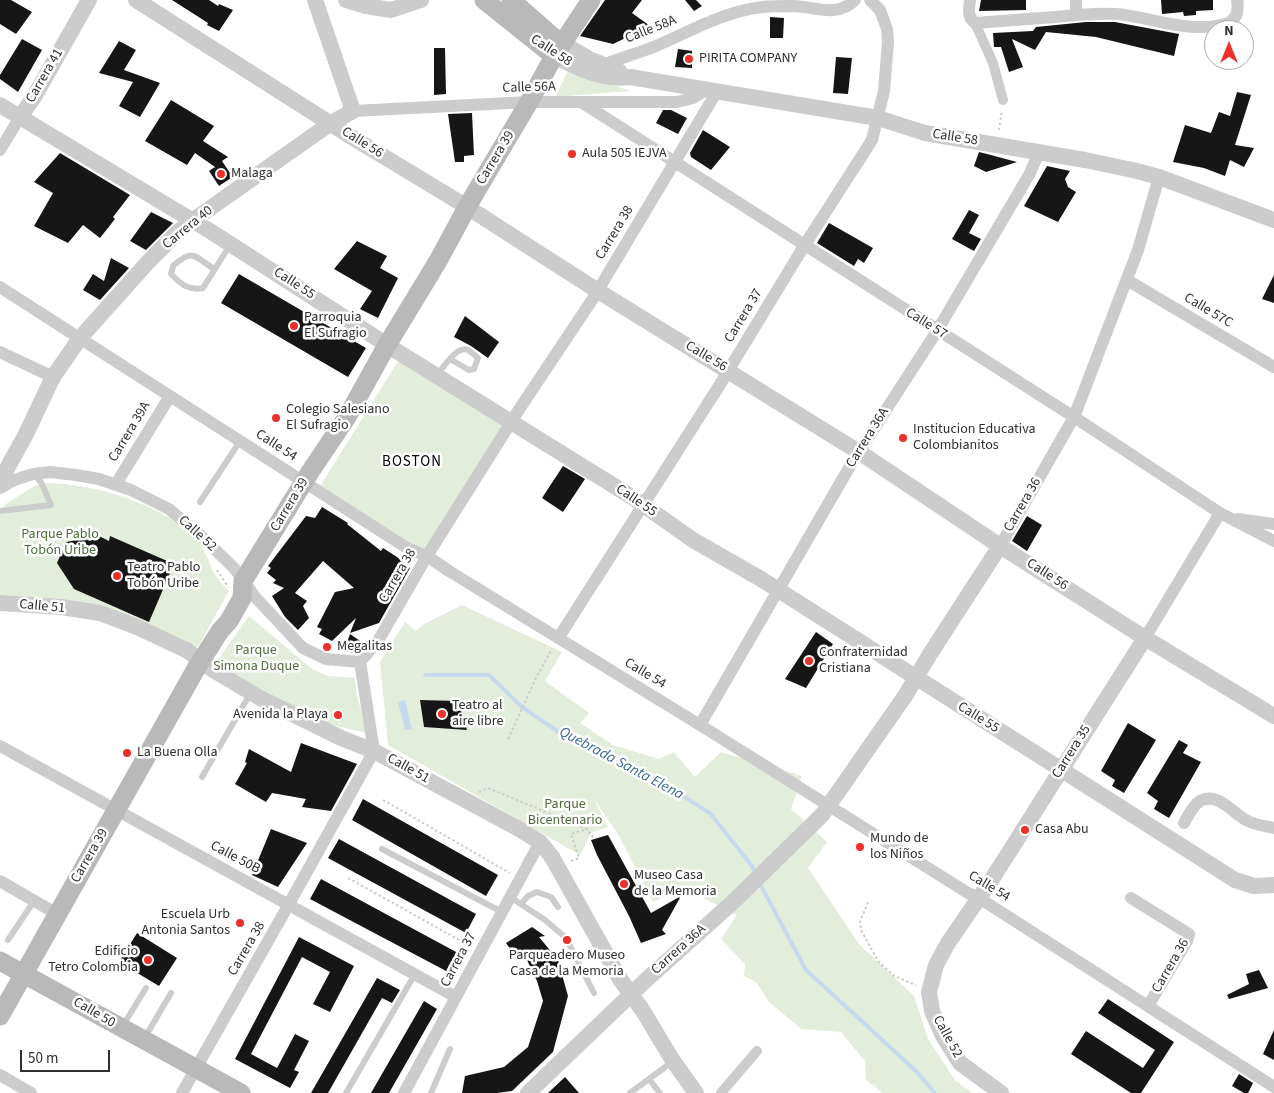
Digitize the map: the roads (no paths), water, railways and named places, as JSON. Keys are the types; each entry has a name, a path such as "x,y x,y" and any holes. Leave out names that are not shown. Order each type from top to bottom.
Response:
{"main road":[{"name":"Calle 58","path":"484,0 558,50"},
{"name":"Calle 58","path":"511,0 553,37 558,50"},
{"name":"Carrera 39","path":"0,1016 200,661 242,598 234,583 344,421 558,50 591,0"},
{"name":"Calle 50","path":"0,961 241,1093"}],"street":[{"name":"Carrera 41","path":"0,150 34,97 89,0"},
{"name":"Calle 56","path":"136,0 859,452 1000,546 1144,638 1274,716"},
{"path":"315,0 353,111"},
{"path":"346,0 366,6 391,10 421,0"},
{"name":"Calle 58A","path":"602,65 656,46 700,26 743,11 763,7 795,6 823,11 836,10 842,9 855,0"},
{"name":"Carrera 37","path":"559,637 729,371 804,246 872,140 884,91 888,42 887,29 880,10 870,0"},
{"path":"970,0 969,15 976,23 993,63 1003,100"},
{"path":"1076,0 1076,15"},
{"path":"976,23 1076,15 1115,14 1173,25 1201,27 1233,21 1237,15 1238,0"},
{"name":"Calle 58","path":"558,50 579,54 630,78 878,118 925,133 1086,160 1159,177 1274,220"},
{"name":"Calle 58","path":"558,50 576,68 597,75 619,79 630,78"},
{"name":"Calle 56A","path":"353,111 529,102 676,102 710,92"},
{"name":"Carrera 38","path":"360,662 378,641 427,556 598,290 674,162 710,92"},
{"name":"Calle 57","path":"581,102 1224,515 1274,541"},
{"name":"Calle 55","path":"0,104 231,244 436,376 644,505 693,540 778,590 1236,880 1254,886 1273,889"},
{"name":"Carrera 40","path":"0,481 25,436 52,377 80,338 148,262 192,221 331,123 353,111"},
{"name":"Carrera 36A","path":"700,725 859,452 937,331 1029,175 1039,153"},
{"name":"Carrera 36","path":"828,805 906,696 1000,546 1074,417 1138,250 1159,177"},
{"name":"Calle 57C","path":"1127,280 1274,367"},
{"name":"Calle 54","path":"0,287 407,548 427,556 968,893 979,898 1148,1006 1267,1088"},
{"path":"0,352 52,377"},
{"name":"Carrera 39A","path":"116,484 170,396"},
{"name":"Calle 52","path":"0,488 14,480 34,474 50,472 76,475 116,484 168,509 234,568 234,583 256,598 303,648 326,659 360,662"},
{"path":"1224,515 1274,524"},
{"name":"Carrera 35","path":"929,992 936,965 948,943 979,898 1224,515"},
{"name":"Calle 51","path":"0,603 60,607 100,613 137,627 188,651 208,667 251,692 341,738 374,751 540,842 552,857 620,980 643,1011 673,1061 696,1093"},
{"path":"360,662 374,751"},
{"name":"Calle 50B","path":"0,746 456,997"},
{"name":"Carrera 38","path":"182,1093 290,904 374,751"},
{"path":"1184,823 1200,801 1213,799 1221,802 1246,820 1274,828"},
{"name":"Carrera 36A","path":"528,1093 630,995 733,902 811,827 828,805"},
{"name":"Carrera 37","path":"404,1093 502,912 515,900 520,879 540,842"},
{"path":"0,882 56,914"},
{"name":"Carrera 36","path":"1131,898 1189,934 1187,941 1148,1006"},
{"name":"Calle 52","path":"929,992 932,1011 939,1028 960,1063 1000,1093"},
{"path":"721,1093 757,1051"},
{"path":"0,1075 31,1093"}],"lane":[{"path":"214,269 193,256 184,256 173,266 171,274 180,283 194,290 203,288 231,244"},
{"path":"436,376 450,359"},
{"path":"200,502 240,441"},
{"path":"0,511 51,505 41,482 34,474"},
{"path":"202,777 251,692"},
{"path":"382,849 502,912"},
{"path":"515,900 537,892 551,897 558,907"},
{"path":"515,900 545,920 566,938 594,993"},
{"path":"8,940 34,901"},
{"path":"346,1093 415,974"},
{"path":"121,1028 146,988"},
{"path":"144,1040 171,993"},
{"path":"431,1093 450,1049"},
{"path":"630,1093 673,1061"},
{"path":"649,1079 660,1093"}],"water":[{"path":"405,700 412,729 405,730 398,702"}],"waterway":[{"name":"Quebrada Santa Elena","path":"425,675 489,675 522,707 575,743 652,777 710,813 752,866 755,873"},
{"name":"Quebrada Santa Elena","path":"759,882 806,970 917,1072 935,1093"}],"place":[{"name":"PIRITA COMPANY","path":"689,59"},
{"name":"Aula 505 IEJVA","path":"572,154"},
{"name":"Malaga","path":"221,174"},
{"name":"Parroquia El Sufragio","path":"294,326"},
{"name":"Colegio Salesiano El Sufragio","path":"276,418"},
{"name":"Institucion Educativa Colombianitos","path":"903,438"},
{"name":"Teatro Pablo Tobón Uribe","path":"117,576"},
{"name":"Megalitas","path":"327,647"},
{"name":"Confraternidad Cristiana","path":"809,661"},
{"name":"Teatro al aire libre","path":"442,714"},
{"name":"Avenida la Playa","path":"338,715"},
{"name":"La Buena Olla","path":"127,753"},
{"name":"Casa Abu","path":"1025,830"},
{"name":"Mundo de los Niños","path":"860,847"},
{"name":"Museo Casa de la Memoria","path":"624,884"},
{"name":"Escuela Urb Antonia Santos","path":"240,923"},
{"name":"Parqueadero Museo Casa de la Memoria","path":"567,940"},
{"name":"Edificio Tetro Colombia","path":"148,960"}],"district":[{"name":"BOSTON","path":"412,463"}],"park label":[{"name":"Parque Pablo Tobón Uribe","path":"60,544"},
{"name":"Parque Simona Duque","path":"256,660"},
{"name":"Parque Bicentenario","path":"565,814"}]}
